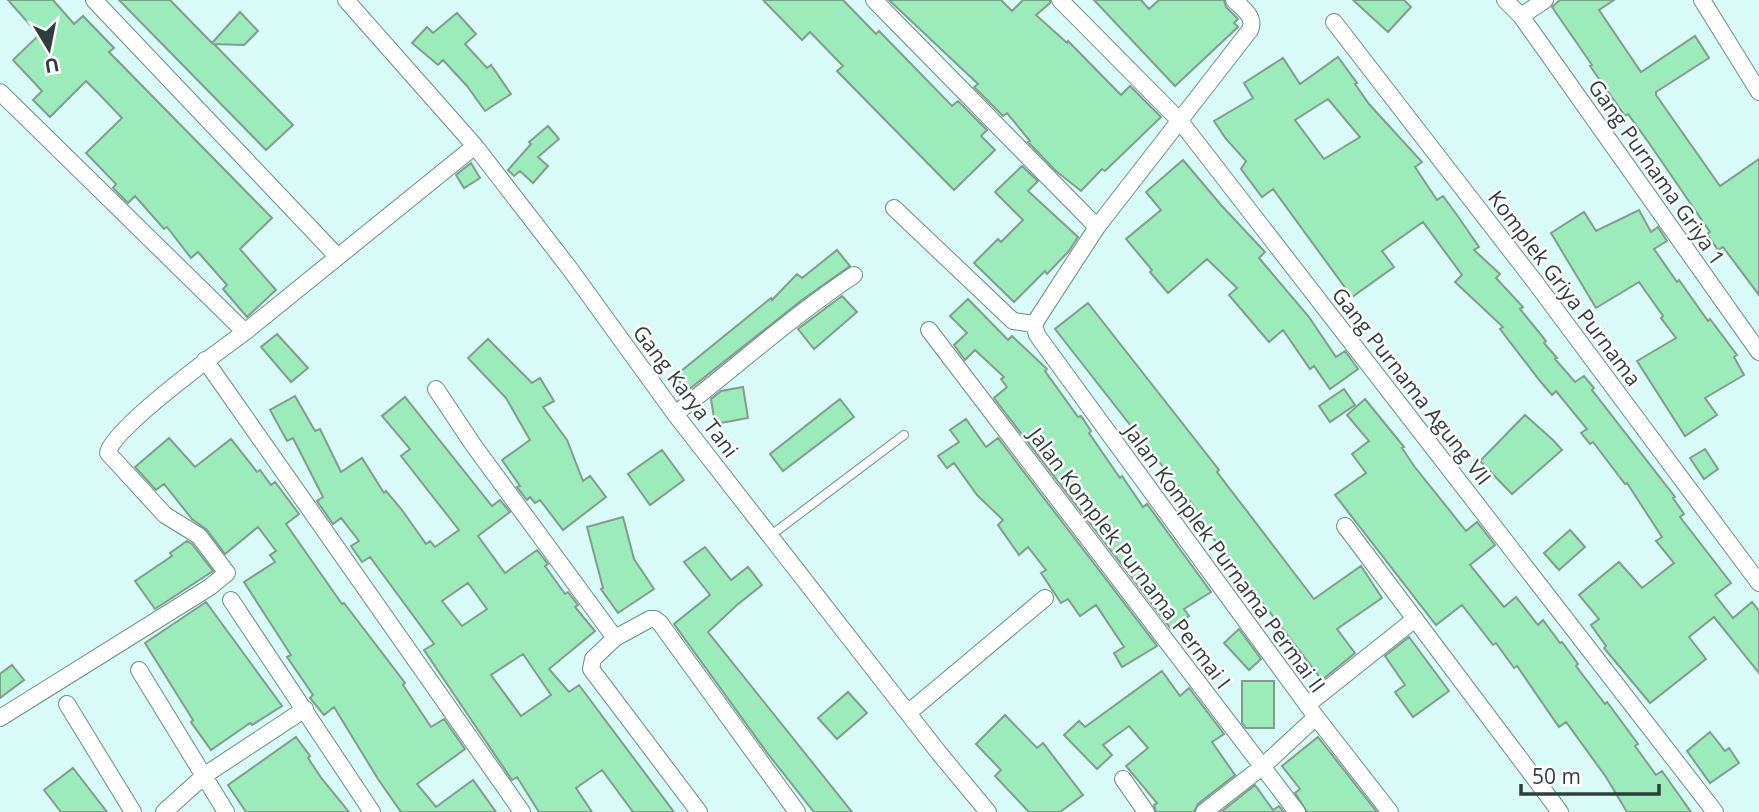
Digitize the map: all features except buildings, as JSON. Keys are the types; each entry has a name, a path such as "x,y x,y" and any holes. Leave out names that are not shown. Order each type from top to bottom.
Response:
{"street":[{"path":"94,0 337,256"},
{"name":"Gang Karya Tani","path":"346,0 475,146 570,269 675,414 988,812"},
{"path":"874,0 1097,227"},
{"name":"Gang Purnama Agung VII","path":"1060,0 1180,121 1715,812"},
{"path":"894,208 1013,321 1034,324 1097,227 1252,25 1251,17 1234,0"},
{"name":"Gang Purnama Griya 1","path":"1505,0 1521,16 1759,352"},
{"path":"1521,16 1545,0"},
{"path":"1702,0 1759,92"},
{"name":"Komplek Griya Purnama","path":"1334,22 1535,282 1759,583"},
{"path":"0,92 245,332"},
{"path":"2,713 210,587 227,573 200,536 165,515 108,450 134,419 205,360 245,332 475,146"},
{"path":"675,414 807,306 854,275"},
{"name":"Jalan Komplek Purnama Permai II","path":"1034,324 1037,334 1311,711 1391,812"},
{"name":"Jalan Komplek Purnama Permai I","path":"929,330 1297,812"},
{"path":"205,360 522,812"},
{"path":"436,389 474,446 615,638"},
{"path":"1345,526 1560,812"},
{"path":"908,713 1045,598"},
{"path":"232,600 372,812"},
{"path":"699,812 591,669 593,659 615,638 650,619 660,623 797,812"},
{"path":"1204,812 1262,767 1311,711 1415,619"},
{"path":"139,670 226,812"},
{"path":"67,704 133,812"},
{"path":"164,812 205,775 305,709"},
{"path":"1123,779 1146,812"}],"lane":[{"path":"770,536 904,435"}]}
